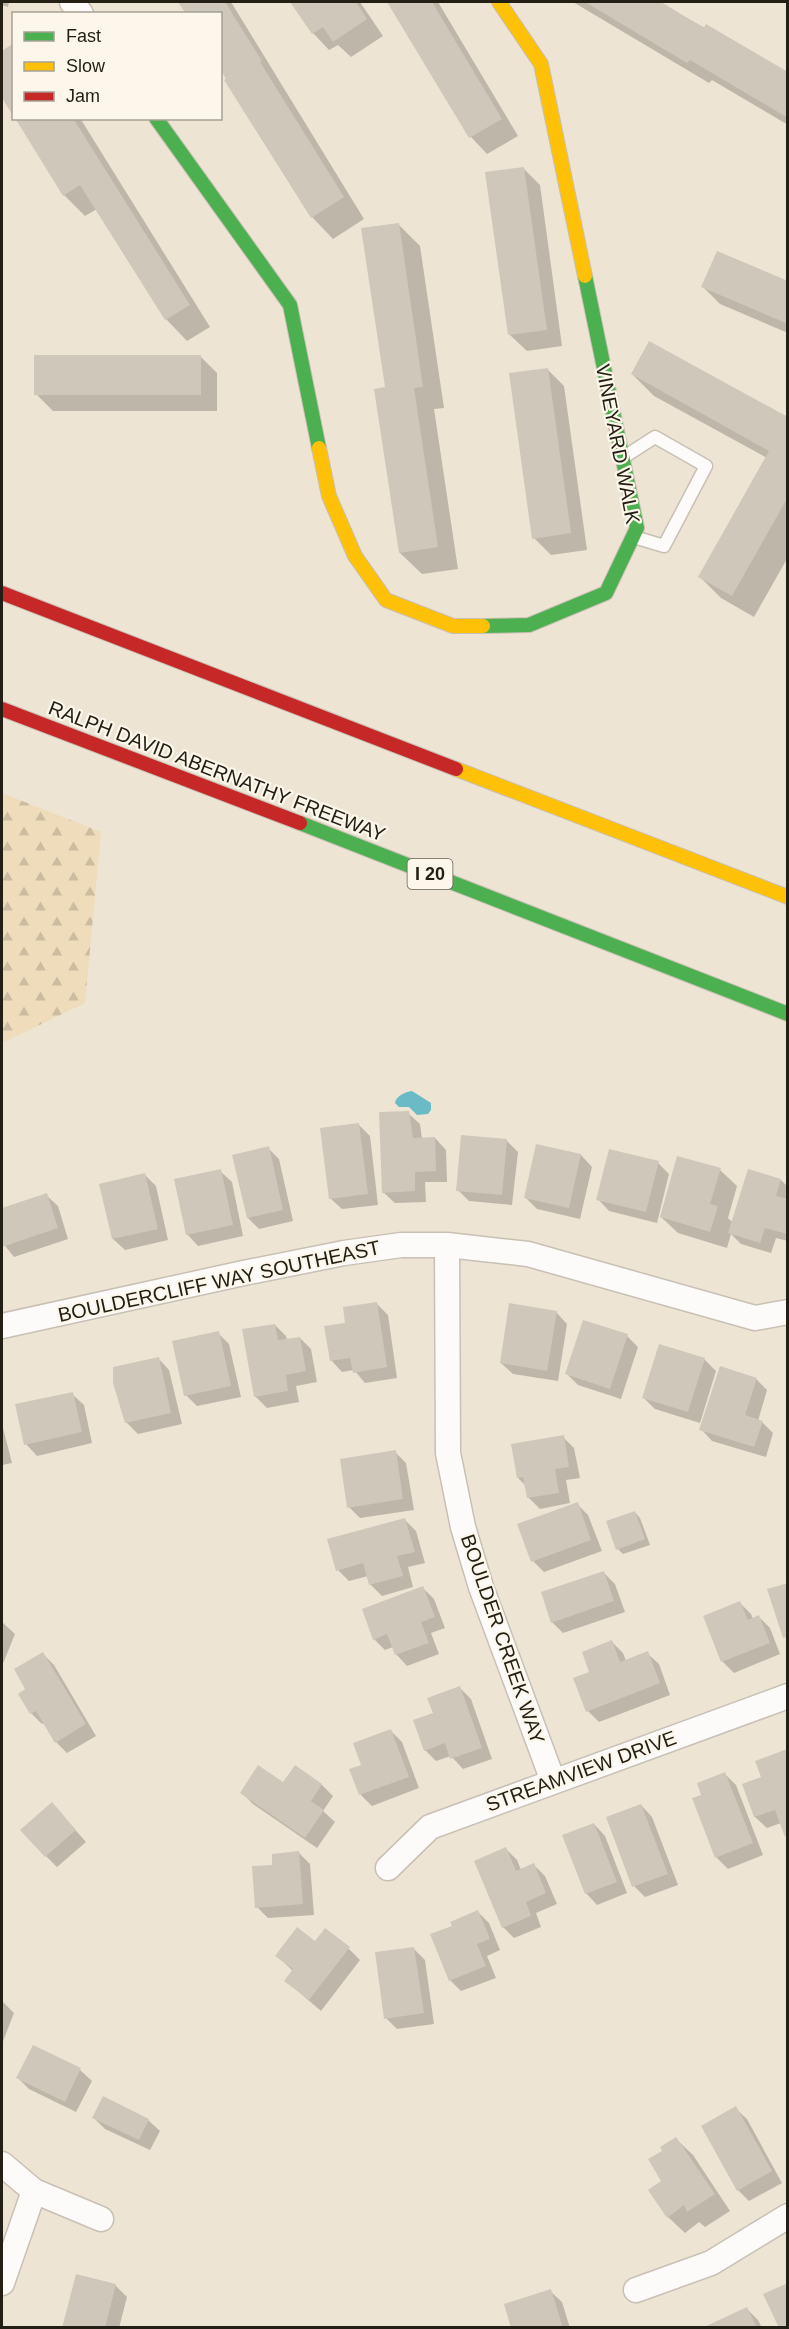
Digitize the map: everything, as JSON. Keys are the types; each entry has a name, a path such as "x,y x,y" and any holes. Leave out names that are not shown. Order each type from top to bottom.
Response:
{"main road":[{"name":"VINEYARD WALK","path":"157,120 290,305 329,496 355,556 386,600 453,626 529,625 606,593 637,528 541,64 499,2"},
{"path":"2,593 788,897"},
{"name":"RALPH DAVID ABERNATHY FREEWAY","path":"2,709 788,1014"}],"street":[{"name":"BOULDERCLIFF WAY SOUTHEAST","path":"2,1326 344,1252 401,1245 447,1245 528,1254 755,1318 788,1312"},
{"name":"BOULDER CREEK WAY","path":"447,1245 448,1453 463,1527 481,1587 553,1780"},
{"name":"STREAMVIEW DRIVE","path":"388,1868 430,1827 553,1780 788,1696"},
{"path":"2,2164 34,2192 101,2219"},
{"path":"2,2283 34,2192"},
{"path":"636,2290 711,2262 788,2216"}],"lane":[{"path":"622,458 655,437 706,466 664,546 633,537"}],"green space":[{"path":"2,793 101,832 85,1003 2,1043"}],"water":[{"path":"412,1091 431,1103 431,1110 428,1114 417,1115 409,1107 399,1107 395,1103 401,1095"}],"building":[{"path":"178,2 225,2 344,197 311,218 224,80 226,79 222,72 222,12 185,12"},
{"path":"290,2 356,2 367,19 333,42 323,27 312,34"},
{"path":"387,2 432,2 502,119 469,138"},
{"path":"585,2 661,2 704,28 706,24 788,72 788,118 690,60 687,63"},
{"path":"12,44 12,114 2,98 2,51"},
{"path":"16,120 74,120 190,305 165,320 80,185 63,196"},
{"path":"524,167 547,330 508,335 485,172"},
{"path":"399,223 423,387 414,388 438,547 399,553 374,389 385,387 361,228"},
{"path":"717,251 788,281 788,324 701,287"},
{"path":"649,341 788,417 788,497 732,596 698,577 769,451 631,374"},
{"path":"34,355 201,355 201,395 34,395"},
{"path":"548,368 571,533 532,539 509,373"},
{"path":"409,1111 413,1138 435,1137 436,1171 415,1172 415,1191 382,1193 379,1112"},
{"path":"359,1123 368,1194 329,1199 320,1128"},
{"path":"461,1135 507,1139 502,1195 456,1191"},
{"path":"536,1144 581,1154 569,1208 524,1198"},
{"path":"269,1146 283,1210 247,1218 232,1155"},
{"path":"609,1149 659,1161 646,1212 596,1200"},
{"path":"677,1156 721,1168 710,1204 718,1206 710,1232 660,1217"},
{"path":"221,1169 233,1225 186,1235 174,1179"},
{"path":"748,1169 781,1179 776,1196 788,1199 787,1234 765,1228 760,1243 728,1233"},
{"path":"145,1173 158,1229 112,1239 99,1184"},
{"path":"47,1193 58,1228 2,1247 2,1208"},
{"path":"377,1302 387,1367 353,1373 350,1358 330,1361 324,1326 345,1323 343,1307"},
{"path":"509,1303 557,1311 547,1371 500,1363"},
{"path":"583,1320 628,1334 610,1389 565,1374"},
{"path":"275,1324 278,1340 300,1337 306,1371 286,1375 288,1391 254,1397 242,1329"},
{"path":"219,1331 231,1386 184,1396 172,1341"},
{"path":"659,1344 705,1358 688,1412 642,1398"},
{"path":"159,1357 171,1413 125,1423 113,1383 113,1367"},
{"path":"720,1366 757,1378 745,1415 763,1421 754,1447 699,1430"},
{"path":"73,1392 82,1432 24,1445 15,1404"},
{"path":"564,1435 569,1467 555,1469 559,1493 527,1498 523,1477 517,1478 511,1444"},
{"path":"396,1450 403,1499 347,1508 340,1459"},
{"path":"578,1502 591,1540 531,1562 517,1524"},
{"path":"635,1511 645,1539 616,1550 606,1521"},
{"path":"405,1518 415,1552 397,1556 403,1576 369,1585 363,1563 336,1571 327,1539"},
{"path":"604,1571 614,1601 551,1623 541,1592"},
{"path":"788,1583 788,1637 783,1638 767,1589"},
{"path":"423,1586 435,1617 421,1622 429,1643 395,1655 387,1634 373,1640 362,1609"},
{"path":"740,1601 748,1620 759,1615 770,1643 721,1662 703,1616"},
{"path":"612,1640 620,1662 648,1651 660,1683 586,1712 573,1678 589,1672 582,1652"},
{"path":"43,1652 86,1724 55,1743 36,1711 30,1714 18,1694 25,1689 14,1669"},
{"path":"460,1686 482,1748 450,1759 445,1743 424,1751 413,1720 433,1713 427,1698"},
{"path":"391,1729 409,1777 359,1795 349,1769 361,1765 353,1743"},
{"path":"787,1749 788,1836 785,1837 775,1810 754,1817 742,1784 761,1777 755,1761"},
{"path":"258,1765 283,1782 295,1765 322,1784 311,1801 324,1810 305,1838 240,1793"},
{"path":"725,1772 753,1843 715,1858 692,1798 701,1795 697,1783"},
{"path":"52,1802 76,1830 45,1857 20,1830"},
{"path":"641,1804 668,1874 632,1887 606,1817"},
{"path":"594,1823 617,1882 585,1894 562,1835"},
{"path":"506,1847 516,1871 534,1863 546,1893 526,1902 531,1916 502,1928 474,1861"},
{"path":"299,1851 303,1904 255,1908 252,1866 272,1865 272,1854"},
{"path":"478,1910 490,1939 477,1944 486,1966 449,1981 430,1934 452,1926 450,1922"},
{"path":"297,1927 315,1941 325,1928 350,1947 309,2000 284,1981 293,1969 275,1956"},
{"path":"414,1947 424,2013 384,2019 375,1952"},
{"path":"33,2045 81,2068 65,2102 16,2078"},
{"path":"103,2096 149,2119 139,2140 92,2118"},
{"path":"736,2106 772,2171 737,2191 701,2126"},
{"path":"676,2137 715,2194 687,2212 684,2205 667,2218 648,2190 661,2181 648,2159 662,2151 660,2147"},
{"path":"76,2274 116,2284 105,2328 62,2328"},
{"path":"788,2283 788,2328 779,2328 763,2294"},
{"path":"551,2289 563,2328 511,2328 504,2304"},
{"path":"747,2307 757,2328 702,2328"}],"traffic: fast":[{"path":"157,120 290,305 319,448"},
{"path":"483,626 529,625 606,593 637,528 585,276"},
{"path":"300,823 788,1014"}],"traffic: slow":[{"path":"499,2 541,64 585,276"},
{"path":"319,448 329,496 355,556 386,600 453,626 483,626"},
{"path":"456,769 788,897"}],"traffic: jam":[{"path":"2,593 456,769"},
{"path":"2,709 300,823"}]}
